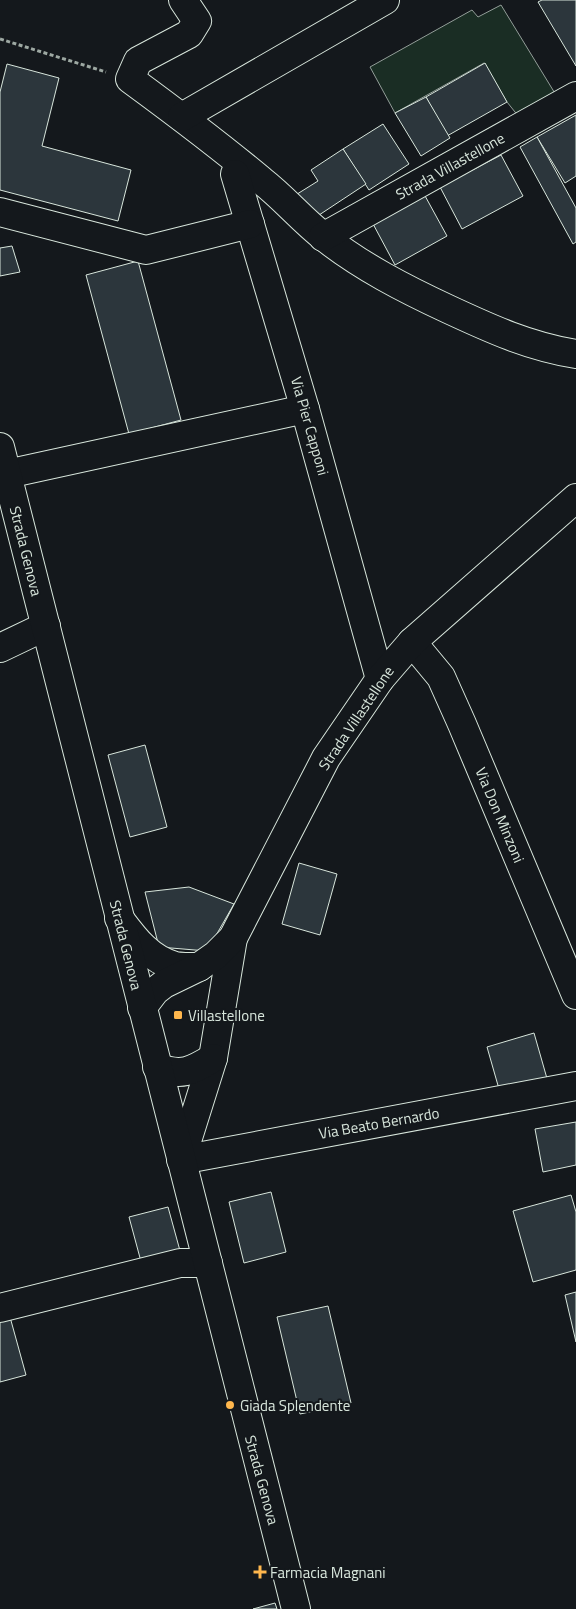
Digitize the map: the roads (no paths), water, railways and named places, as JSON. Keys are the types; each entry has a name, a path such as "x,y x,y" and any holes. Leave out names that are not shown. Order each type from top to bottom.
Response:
{"street":[{"path":"184,0 198,21 189,34 138,61 130,79 182,117 264,182 323,237 376,273 513,339 556,351 576,354"},
{"path":"182,117 385,0"},
{"name":"Strada Villastellone","path":"323,237 576,96"},
{"name":"Via Pier Capponi","path":"235,174 305,409 380,678"},
{"path":"0,212 146,250 250,224"},
{"path":"7,474 305,409"},
{"name":"Strada Genova","path":"0,446 296,1609"},
{"name":"Strada Villastellone","path":"142,1008 155,991 164,984 199,967 216,955 233,938 326,758 380,678 412,642 576,498"},
{"path":"0,648 46,626"},
{"name":"Via Don Minzoni","path":"412,642 441,677 576,996"},
{"path":"119,918 136,940 154,958 176,966 199,967"},
{"name":"Strada Villastellone","path":"181,1160 213,1058 233,938"},
{"path":"157,1067 168,1071 189,1072 213,1058"},
{"name":"Via Beato Bernardo","path":"181,1160 576,1086"},
{"path":"0,1308 180,1263 208,1263"}],"place":[{"name":"Villastellone","path":"178,1015"},
{"name":"Giada Splendente","path":"230,1405"},
{"name":"Farmacia Magnani","path":"260,1572"}]}
